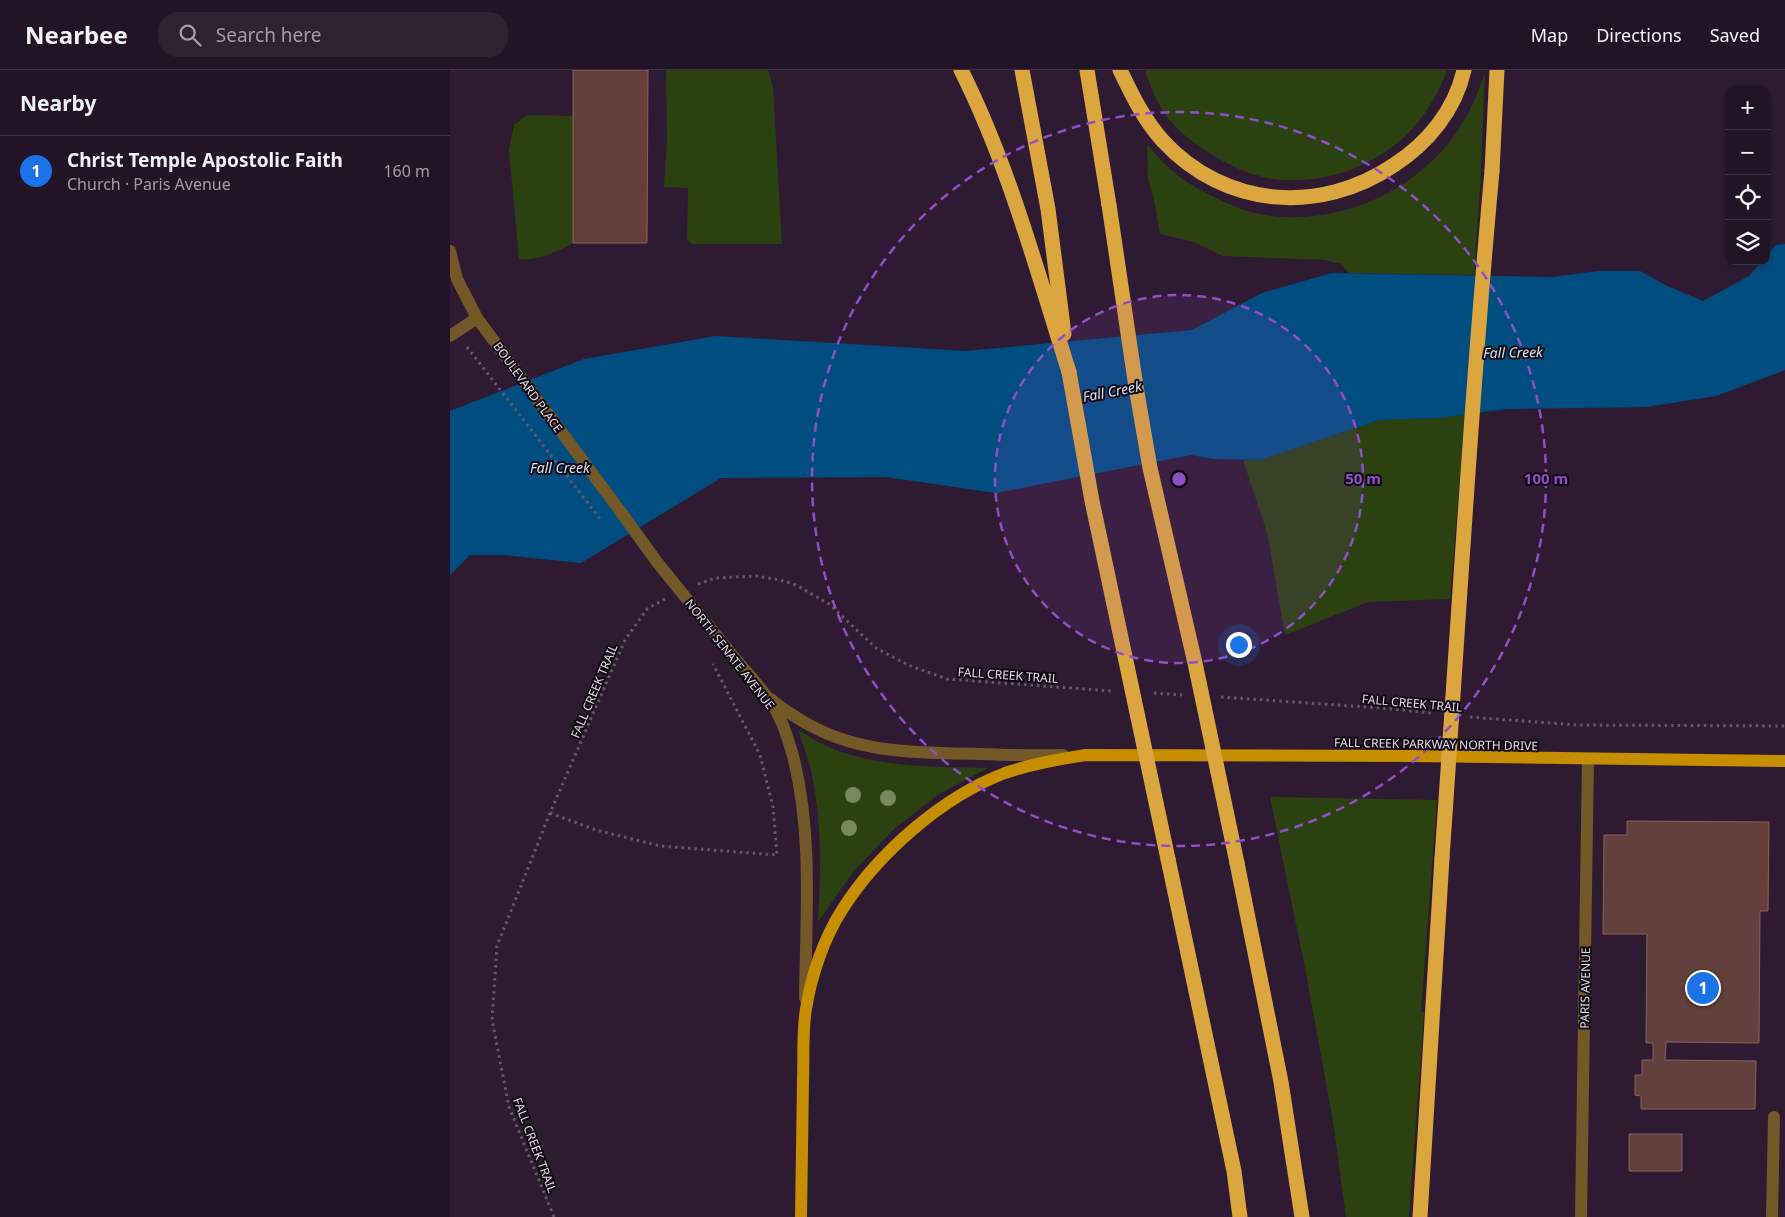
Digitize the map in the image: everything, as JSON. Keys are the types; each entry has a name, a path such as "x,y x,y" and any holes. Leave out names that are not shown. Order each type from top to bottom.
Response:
{"highway":[{"path":"961,70 980,110 1020,216 1069,372"},
{"path":"1022,70 1048,209 1069,372 1092,501 1234,1171 1240,1217"},
{"path":"1087,70 1150,468 1195,664 1237,863 1281,1082 1302,1217"},
{"path":"1120,70 1136,104 1155,132 1188,164 1217,181 1249,193 1271,197 1305,198 1353,188 1370,180 1408,156 1422,144 1444,115 1458,90 1464,70"},
{"path":"1420,1217 1478,318 1492,171 1497,70"}],"main road":[{"name":"FALL CREEK PARKWAY NORTH DRIVE","path":"801,1217 804,1020 811,986 830,932 853,894 890,851 934,814 954,800 993,778 1036,764 1086,755 1413,756 1785,761"}],"street":[{"name":"BOULEVARD PLACE","path":"450,251 457,279 477,318 623,515"},
{"path":"450,336 477,318"},
{"name":"NORTH SENATE AVENUE","path":"623,515 656,562 774,707 788,738 798,776 804,818 807,882 804,1020"},
{"path":"754,682 774,702 807,724 826,734 853,744 914,753 1086,755"},
{"name":"PARIS AVENUE","path":"1582,1217 1588,759"},
{"path":"1772,1217 1774,1117"}],"path":[{"path":"466,346 602,522"},
{"name":"FALL CREEK TRAIL","path":"692,586 715,578 756,576 796,585 829,604 876,648 908,665 947,679 1114,691"},
{"name":"FALL CREEK TRAIL","path":"554,1217 509,1107 492,1020 497,946 550,813 625,640 647,609 670,597"},
{"path":"550,813 596,830 660,846 777,855 773,807 760,755 718,671 711,662"},
{"path":"1153,693 1183,695"},
{"name":"FALL CREEK TRAIL","path":"1213,697 1437,713"},
{"name":"FALL CREEK TRAIL","path":"1466,716 1576,725 1785,726"}],"green space":[{"path":"666,70 768,70 773,87 782,244 692,244 687,239 688,188 664,187 667,139"},
{"path":"1145,70 1447,70 1437,92 1420,120 1402,139 1386,151 1351,169 1332,175 1313,179 1293,180 1266,178 1249,173 1226,163 1198,146 1177,128 1162,109"},
{"path":"1485,73 1474,275 1349,273 1341,264 1325,260 1223,256 1191,241 1160,234 1148,179 1147,146 1186,182 1242,209 1272,216 1318,216 1362,205 1403,184 1421,171 1454,137 1466,117"},
{"path":"527,115 573,116 573,243 547,255 533,259 519,259 509,150 514,125"},
{"path":"1465,414 1450,599 1368,602 1285,635 1267,532 1243,460 1260,460 1379,420 1437,418"},
{"path":"798,730 834,749 876,761 913,766 988,768 939,794 895,828 853,872 818,922 820,867 818,811 811,769"},
{"path":"1270,797 1437,800 1421,1011 1424,1013 1409,1217 1346,1217 1333,1121 1306,973"}],"water":[{"name":"Fall Creek","path":"1785,244 1785,370 1716,396 1646,407 1507,409 1437,418 1379,420 1260,460 1213,459 1191,455 996,493 886,477 721,478 581,563 504,555 470,555 450,575 450,411 584,359 716,336 966,351 1192,330 1262,293 1332,273 1552,277 1598,271 1640,271 1667,286 1703,301 1749,276 1759,265 1770,265 1770,252 1776,245"}],"building":[{"path":"573,70 648,70 647,243 573,243"},
{"path":"1627,821 1769,822 1768,911 1760,911 1759,1043 1666,1042 1665,1060 1756,1061 1755,1109 1641,1109 1641,1096 1635,1095 1635,1075 1642,1075 1642,1060 1653,1060 1653,1043 1646,1043 1647,934 1603,934 1604,835 1627,835"},
{"path":"1629,1134 1682,1134 1682,1171 1629,1171"}],"place":[{"name":"Christ Temple Apostolic Faith","path":"1703,988"}]}
